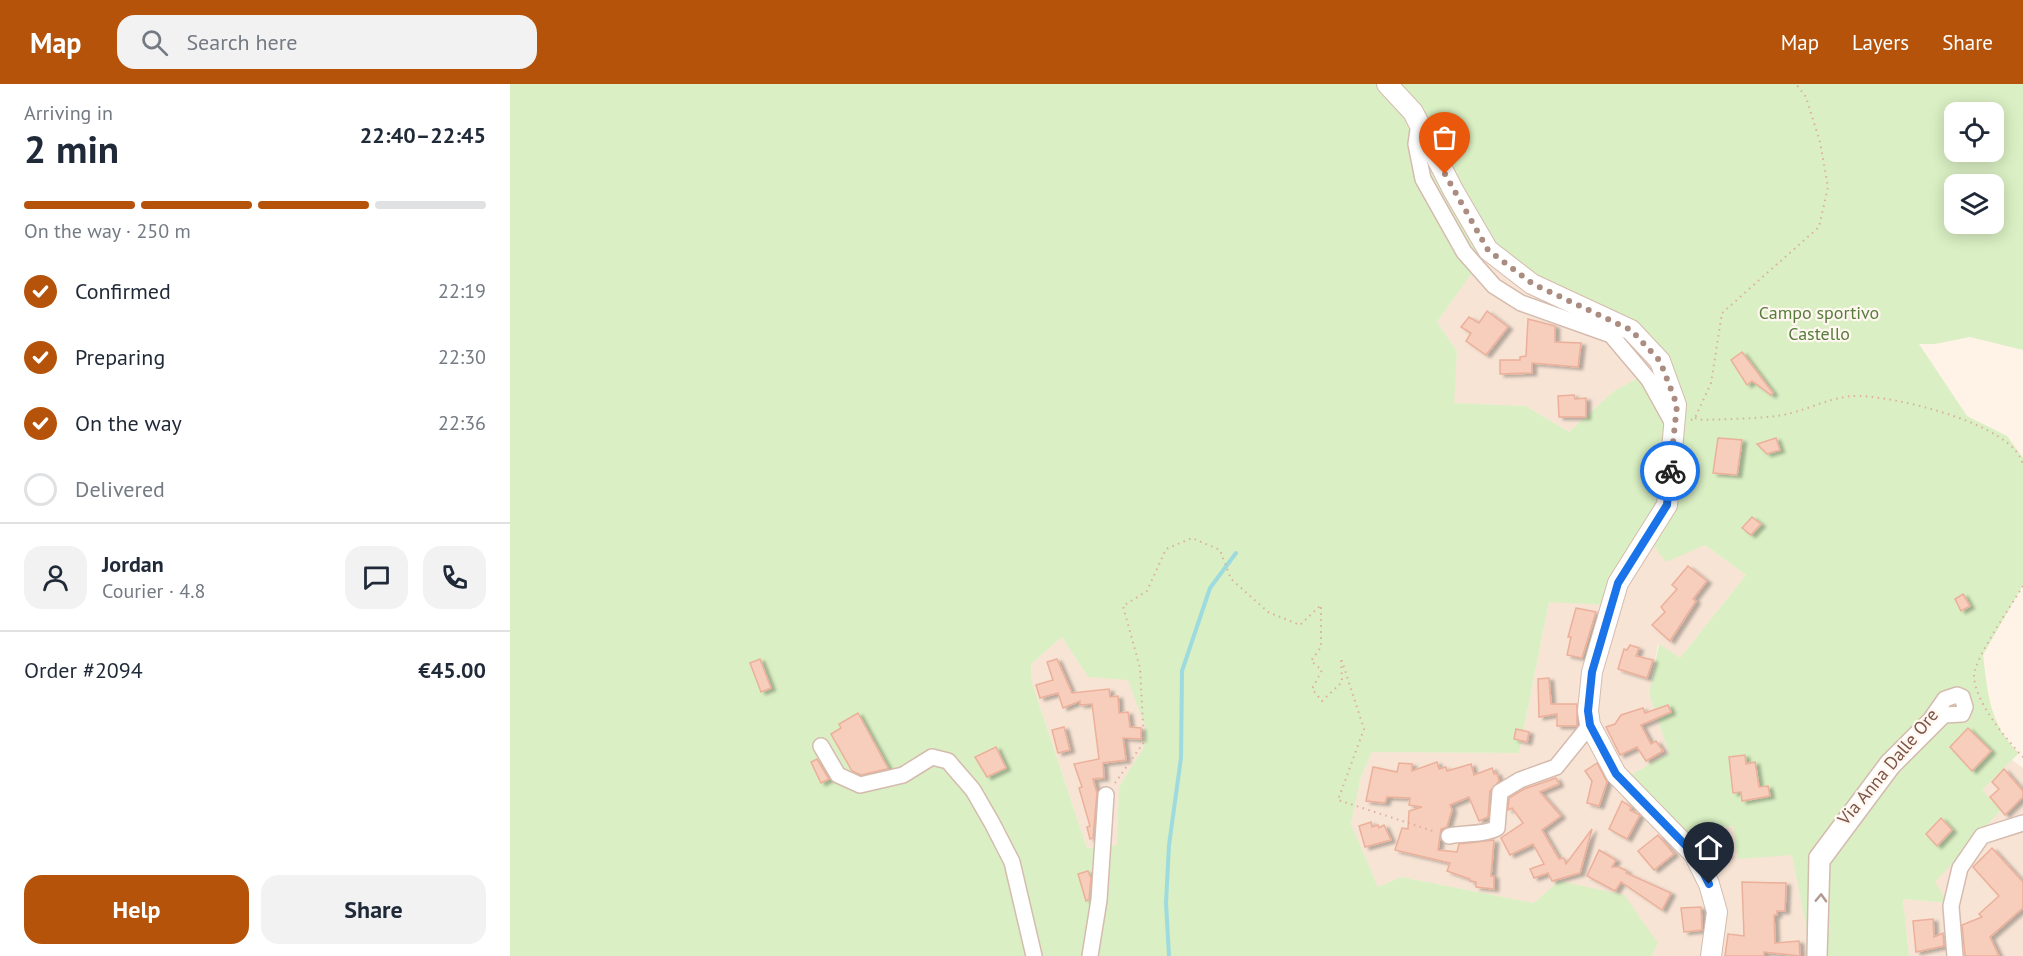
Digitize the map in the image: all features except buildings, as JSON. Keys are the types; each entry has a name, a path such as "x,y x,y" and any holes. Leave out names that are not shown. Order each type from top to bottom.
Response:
{"street":[{"path":"1387,84 1413,112 1453,190 1488,250 1533,284 1631,330 1660,361 1677,405 1667,505 1618,583 1592,672 1588,711 1590,725 1616,774 1694,854 1709,884 1717,912 1711,956"},
{"name":"Via Anna Dalle Ore","path":"1956,695 1962,697 1965,707 1962,714 1944,715 1892,767 1822,861 1817,956 1817,856 1888,762 1931,719 1945,699 1956,695"},
{"path":"1449,836 1477,831 1489,832 1497,828 1500,792 1520,780 1556,767 1590,725"},
{"path":"821,746 838,775 860,785 903,775 932,757 948,761 973,790 1012,862 1034,956"},
{"path":"1090,956 1098,900 1106,795"},
{"path":"1955,956 1951,906 1960,868 1982,836 2023,823"}],"path":[{"path":"1695,418 1711,383 1722,313 1819,227 1828,187 1820,142 1806,97 1796,84"},
{"path":"1674,427 1695,418 1703,420 1777,416 1852,396 1914,404 1965,421 2005,440 2022,460 2023,466"},
{"path":"1106,795 1144,742 1140,668 1123,606 1147,591 1166,549 1192,537 1220,550 1231,579 1268,612 1300,625 1322,605 1321,647 1311,661 1322,670 1312,689 1322,701 1342,682 1341,658 1364,729 1338,800 1449,836"},
{"path":"2023,586 1980,658 1974,675 1984,707 2004,739 2023,757"}],"shaded area":[{"path":"1490,246 1624,321 1662,365 1614,391 1569,432 1526,406 1453,403 1457,351 1437,322"},
{"path":"1645,534 1705,545 1746,575 1680,658 1658,644 1649,694 1669,753 1622,780 1653,826 1677,852 1700,886 1707,912 1704,956 1652,956 1658,943 1534,903 1401,877 1378,887 1351,824 1361,776 1372,752 1519,753 1549,602"},
{"path":"1062,637 1088,677 1128,679 1145,726 1144,747 1119,787 1118,845 1087,848 1032,683 1031,664"},
{"path":"2012,760 2023,768 2023,956 1909,956 1903,899 1947,903 1934,882 2001,810 1981,791"},
{"path":"1733,826 1738,859 1792,854 1812,956 1721,956 1722,893 1710,864 1684,835"}],"green space":[{"name":"Campo sportivo Castello","path":"510,84 2023,84 2023,350 1970,337 1935,344 1919,344 1967,416 2007,436 2023,458 2023,585 1983,655 1989,696 1996,720 2001,731 2019,753 1982,790 2001,810 1935,882 1948,903 1903,899 1909,956 1812,956 1792,855 1738,859 1733,826 1684,835 1622,780 1669,753 1649,694 1659,644 1680,658 1746,575 1705,545 1666,562 1645,534 1609,605 1549,602 1519,753 1372,752 1361,776 1351,824 1378,887 1401,877 1534,903 1559,881 1624,895 1658,943 1652,956 510,956","holes":["1491,246 1531,274 1582,296 1624,321 1662,365 1614,391 1569,432 1526,406 1454,403 1457,351 1437,322","1062,637 1088,677 1128,680 1145,726 1144,747 1119,787 1117,845 1087,848 1032,683 1031,664"]}],"waterway":[{"path":"1169,956 1166,903 1169,845 1181,758 1182,671 1210,588 1236,553"}],"way so far":[{"path":"1445,174 1488,250 1533,284 1631,330 1660,361 1677,405 1670,471"}],"route":[{"path":"1670,471 1667,505 1618,583 1592,672 1588,711 1590,725 1616,774 1694,854 1709,884"}]}
